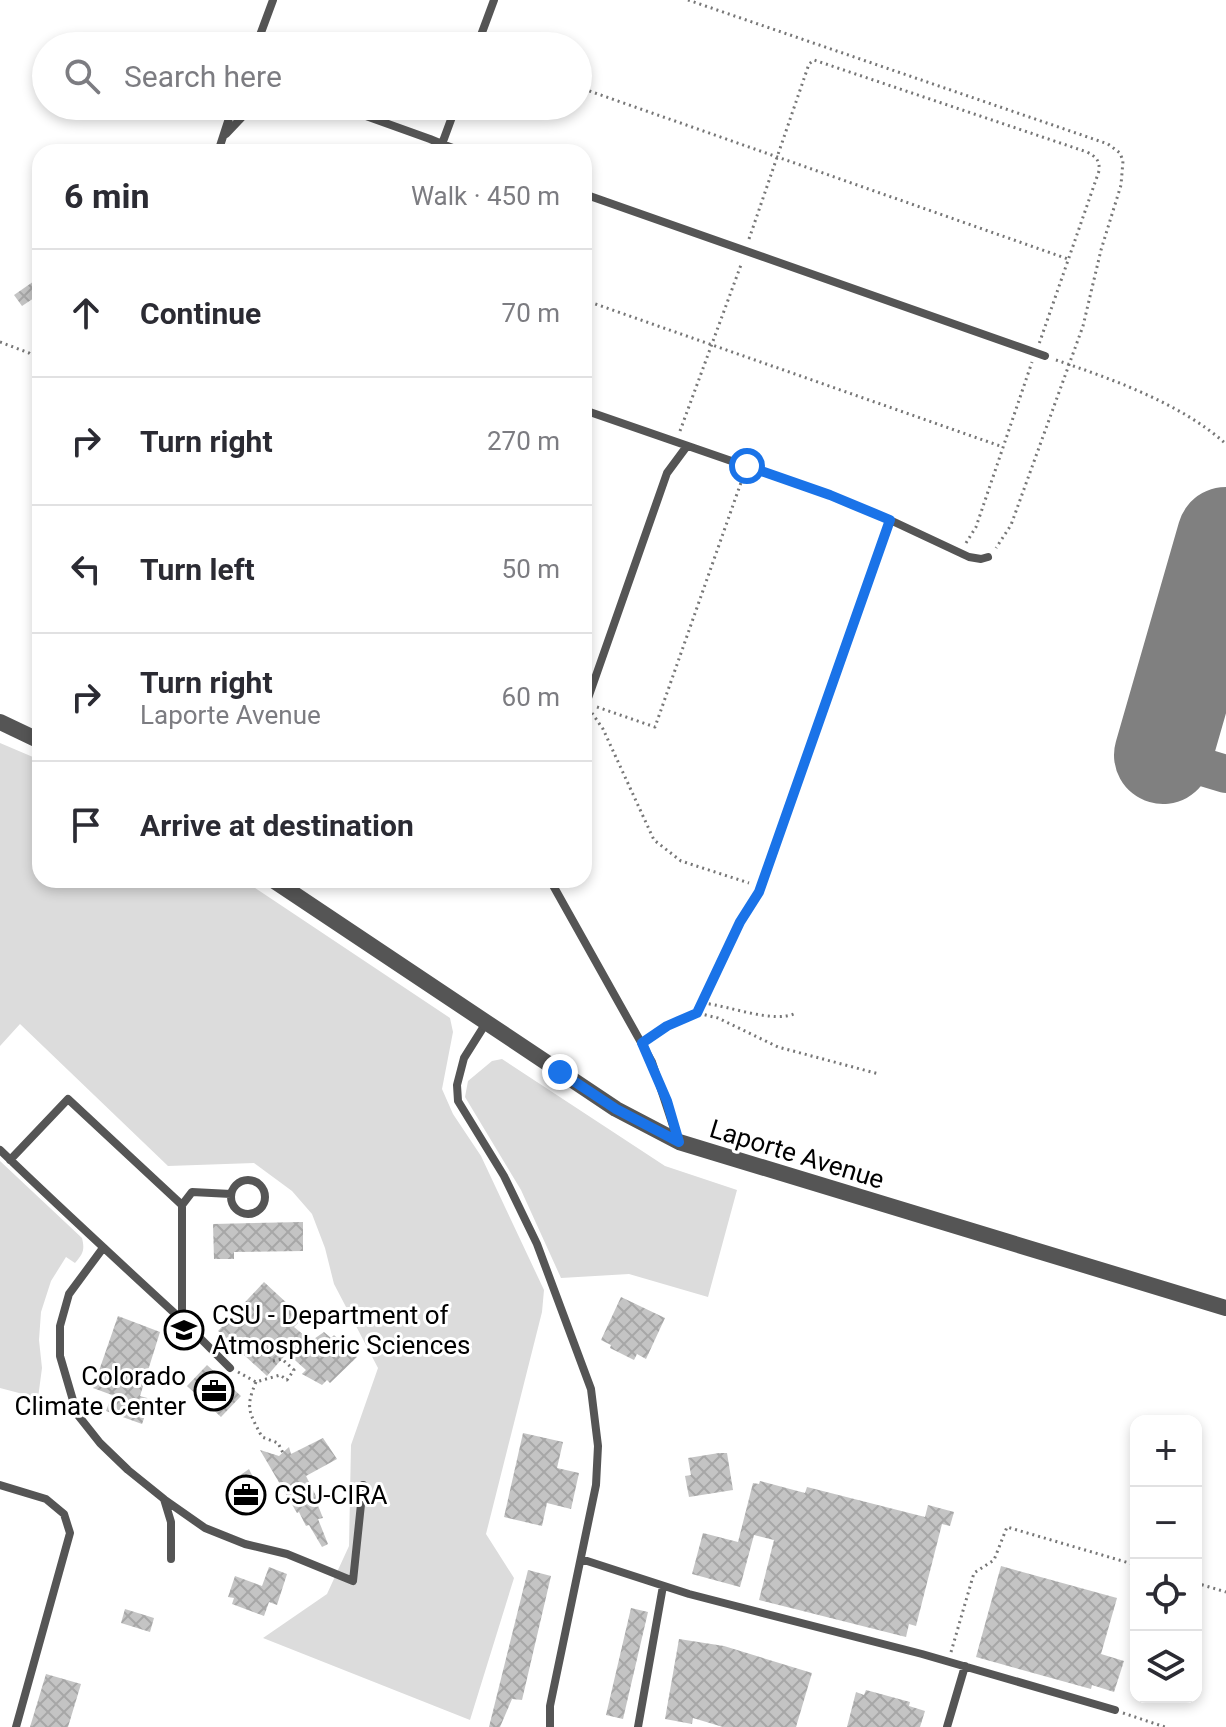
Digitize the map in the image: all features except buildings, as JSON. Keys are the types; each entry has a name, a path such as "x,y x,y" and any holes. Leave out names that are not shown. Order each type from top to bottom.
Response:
{"street":[{"path":"0,722 32,737"},
{"name":"Laporte Avenue","path":"285,888 616,1109 679,1142 1226,1308"}],"lane":[{"path":"261,32 273,0"},
{"path":"482,32 494,0"},
{"path":"221,144 228,120"},
{"path":"223,137 239,120"},
{"path":"372,120 430,144"},
{"path":"442,144 451,120"},
{"path":"592,197 1040,355"},
{"path":"592,413 830,495 959,552 981,559 988,557"},
{"path":"592,687 667,473 687,446"},
{"path":"760,890 890,520"},
{"path":"555,888 642,1043 667,1101 679,1142"},
{"path":"486,1023 464,1058 457,1085 458,1101 504,1176 537,1244 591,1389 598,1459 596,1485 550,1706 550,1727"},
{"path":"10,1160 68,1099 182,1205"},
{"path":"0,1150 230,1368"},
{"path":"252,1180 261,1186 265,1197 257,1211 246,1214 233,1205 231,1194 241,1181 252,1180"},
{"path":"182,1320 182,1205 192,1192 231,1194"},
{"path":"103,1248 69,1294 60,1326 60,1356 77,1414 100,1443 128,1470 205,1528 245,1544 287,1554 353,1581 363,1485"},
{"path":"0,1485 46,1499 64,1514 70,1533 16,1727"},
{"path":"164,1499 171,1522 171,1559"},
{"path":"581,1559 663,1586 948,1661 1115,1710"},
{"path":"638,1727 663,1586"},
{"path":"947,1727 965,1666"}],"path":[{"path":"688,0 1114,148 1123,161 1121,185 1070,365 1011,525 1003,541 988,557"},
{"path":"675,442 713,345 809,64 814,60 1087,152 1100,163 1099,171 1068,259 1040,355 1003,447 976,527 959,552"},
{"path":"592,92 1068,259"},
{"path":"592,303 1003,447"},
{"path":"0,342 32,355"},
{"path":"1040,355 1095,373 1185,414 1200,422 1226,444"},
{"path":"592,706 655,727 747,466"},
{"path":"592,713 603,729 654,840 681,861 760,890 728,946 697,1013 667,1026 642,1043"},
{"path":"703,1003 730,1006 771,1017 781,1018 796,1013"},
{"path":"697,1013 718,1018 778,1047 879,1074"},
{"path":"230,1368 256,1382 280,1375 287,1380 294,1370 282,1359 273,1361"},
{"path":"256,1382 248,1401 253,1419 262,1437 278,1443 283,1453"},
{"path":"948,1661 974,1573 994,1560 1007,1527 1130,1563"},
{"path":"1202,1585 1226,1592"},
{"path":"1115,1710 1165,1727"}],"shaded area":[{"path":"0,743 32,757 32,888 255,888 450,1018 453,1032 442,1089 453,1114 481,1156 544,1290 542,1312 486,1534 514,1578 470,1720 263,1638 327,1594 349,1546 351,1445 378,1368 334,1284 312,1214 292,1191 254,1163 168,1166 20,1024 0,1046"},
{"path":"502,1059 665,1166 737,1190 708,1297 629,1274 561,1278 521,1190 465,1097 468,1081 492,1061"},
{"path":"0,1161 83,1242 83,1252 78,1260 75,1263 66,1257 51,1281 41,1312 39,1340 42,1368 38,1398 0,1388"}],"taxiway":[{"path":"1163,755 1226,774"}],"runway":[{"path":"1163,755 1226,536"}],"place":[{"name":"CSU - Department of Atmospheric Sciences","path":"184,1330"},
{"name":"Colorado Climate Center","path":"214,1391"},
{"name":"CSU-CIRA","path":"246,1495"}],"route":[{"path":"560,1072 649,1129 679,1142 667,1101 642,1043 667,1026 697,1013 740,922 759,892 890,520 747,466"}]}
